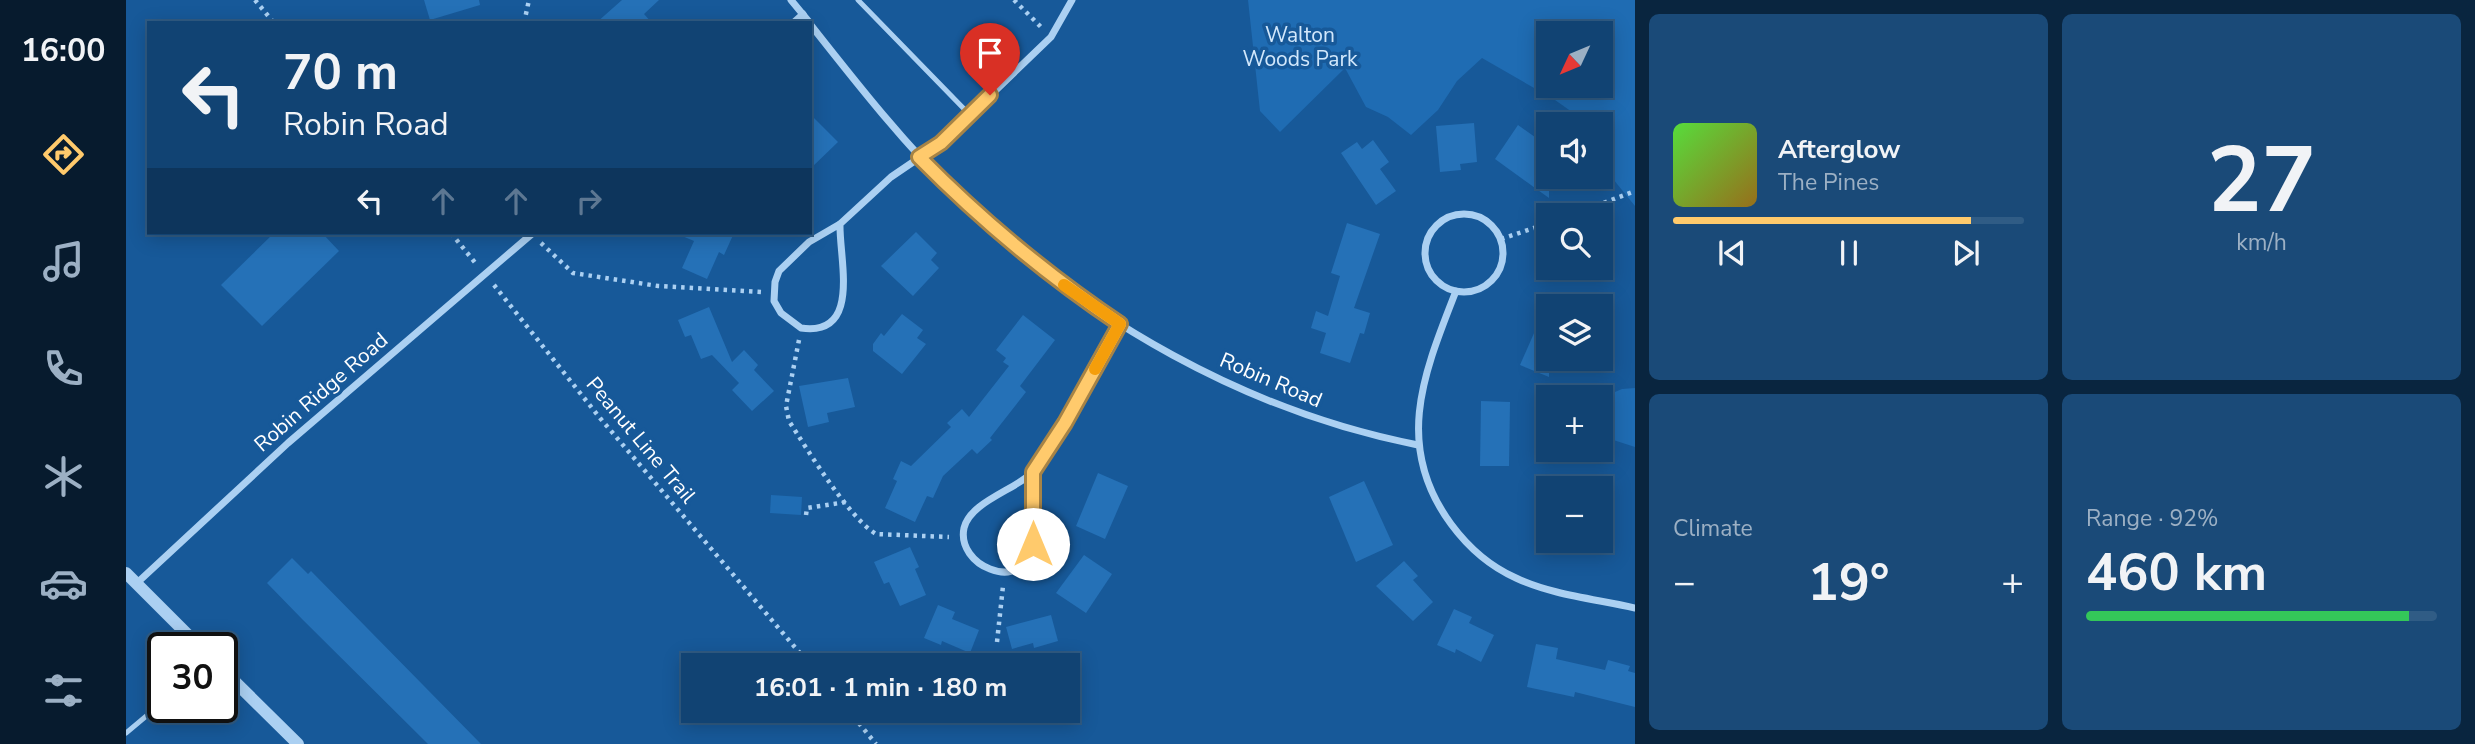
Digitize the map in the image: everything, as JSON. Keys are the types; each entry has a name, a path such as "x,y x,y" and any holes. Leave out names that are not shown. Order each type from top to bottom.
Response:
{"street":[{"name":"Robin Road","path":"791,0 808,21"},
{"path":"840,224 839,248 845,290 843,303 836,317 822,326 801,328 781,313 774,301 779,271 809,242 840,224 891,177 941,143 1051,37 1072,0"},
{"path":"796,21 803,15"},
{"name":"Robin Road","path":"812,25 919,157 988,224 1057,280 1120,324 1205,371 1273,402 1376,437 1418,445"},
{"path":"1457,214 1471,214 1484,218 1494,227 1501,239 1504,252 1497,274 1479,289 1456,291 1443,286 1433,277 1427,265 1427,239 1434,227 1445,218 1457,214"},
{"name":"Robin Ridge Road","path":"137,583 288,443 531,235"},
{"path":"1456,291 1433,349 1420,398 1418,445 1426,478 1440,509 1472,549 1495,567 1538,586 1635,608"},
{"path":"1033,472 1033,544 1025,559 1014,569 1005,571 996,572 981,566 967,552 963,529 968,516 1033,472 1065,423 1120,324"},
{"path":"126,573 185,632"},
{"path":"238,685 298,744"}],"lane":[{"path":"858,0 970,114"},
{"path":"126,733 147,715"}],"path":[{"path":"255,0 272,21"},
{"path":"525,21 530,0"},
{"path":"1014,0 1051,37"},
{"path":"1604,203 1635,191"},
{"path":"1501,239 1536,227"},
{"name":"Peanut Line Trail","path":"454,235 600,418 800,653"},
{"path":"535,235 573,273 658,286 774,293"},
{"path":"801,328 786,406 789,421 866,528 876,534 964,537"},
{"path":"806,515 807,508 846,502"},
{"path":"997,642 1005,571"},
{"path":"859,723 876,744"}],"green space":[{"name":"Walton Woods Park","path":"1248,0 1635,0 1635,206 1613,179 1613,112 1572,112 1552,98 1614,98 1614,21 1536,21 1536,89 1482,58 1457,81 1438,110 1411,135 1388,117 1366,107 1345,68 1280,132 1260,111"},
{"path":"1635,388 1635,447 1613,440 1613,393"},
{"path":"771,495 802,497 801,515 770,513"}],"building":[{"path":"424,0 479,0 480,5 430,20"},
{"path":"622,0 659,0 644,14 650,21 598,21"},
{"path":"812,116 838,142 812,167"},
{"path":"1474,123 1477,162 1460,164 1461,170 1440,172 1436,126"},
{"path":"1518,125 1536,138 1536,189 1495,159"},
{"path":"1373,140 1389,162 1380,169 1396,191 1376,205 1341,153 1357,142 1362,149"},
{"path":"1537,189 1549,189 1549,198"},
{"path":"1347,223 1380,234 1354,308 1370,313 1364,334 1360,333 1350,363 1320,353 1326,333 1311,328 1316,311 1328,316 1340,276 1331,273"},
{"path":"916,232 937,253 931,260 939,268 913,296 881,266"},
{"path":"272,235 324,235 339,251 262,326 221,285"},
{"path":"680,235 733,235 724,255 719,252 707,279 682,268 694,241"},
{"path":"709,307 732,362 744,350 758,365 754,370 774,391 752,411 732,390 739,383 712,355 701,359 691,335 685,337 678,320"},
{"path":"902,314 923,330 917,338 926,344 902,374 873,351 873,344 881,333 884,336"},
{"path":"1023,315 1055,340 1020,386 1026,392 990,438 992,440 977,454 972,449 943,476 933,498 927,496 915,522 885,508 897,481 893,479 901,461 911,466 951,427 947,423 962,409 969,417 1009,366 1003,362 1006,358 996,350"},
{"path":"1536,329 1536,371 1549,371 1549,377 1520,365"},
{"path":"848,378 855,407 827,413 829,422 808,427 799,386"},
{"path":"1481,401 1510,402 1509,466 1480,466"},
{"path":"1098,473 1128,486 1105,539 1076,526"},
{"path":"1364,481 1393,545 1356,562 1329,497"},
{"path":"910,547 919,567 915,569 926,595 900,606 889,582 884,584 874,562"},
{"path":"1084,555 1112,574 1086,613 1056,593"},
{"path":"292,558 308,574 311,571 481,744 428,744 267,583"},
{"path":"1404,561 1418,576 1413,580 1433,602 1413,621 1376,586"},
{"path":"938,605 955,612 952,619 979,630 970,653 942,641 941,645 924,638"},
{"path":"1454,609 1472,617 1469,623 1494,635 1481,662 1456,649 1455,653 1437,645"},
{"path":"1051,615 1058,641 1034,648 1033,643 1012,649 1006,627"},
{"path":"1536,644 1558,648 1556,659 1605,670 1608,660 1630,666 1628,671 1635,673 1635,707 1575,692 1574,697 1527,687"}],"slow traffic":[{"path":"1064,285 1120,324 1095,369"}],"route":[{"path":"990,95 941,143 919,157 988,224 1057,280 1120,324 1065,423 1033,472 1033,544"}]}
